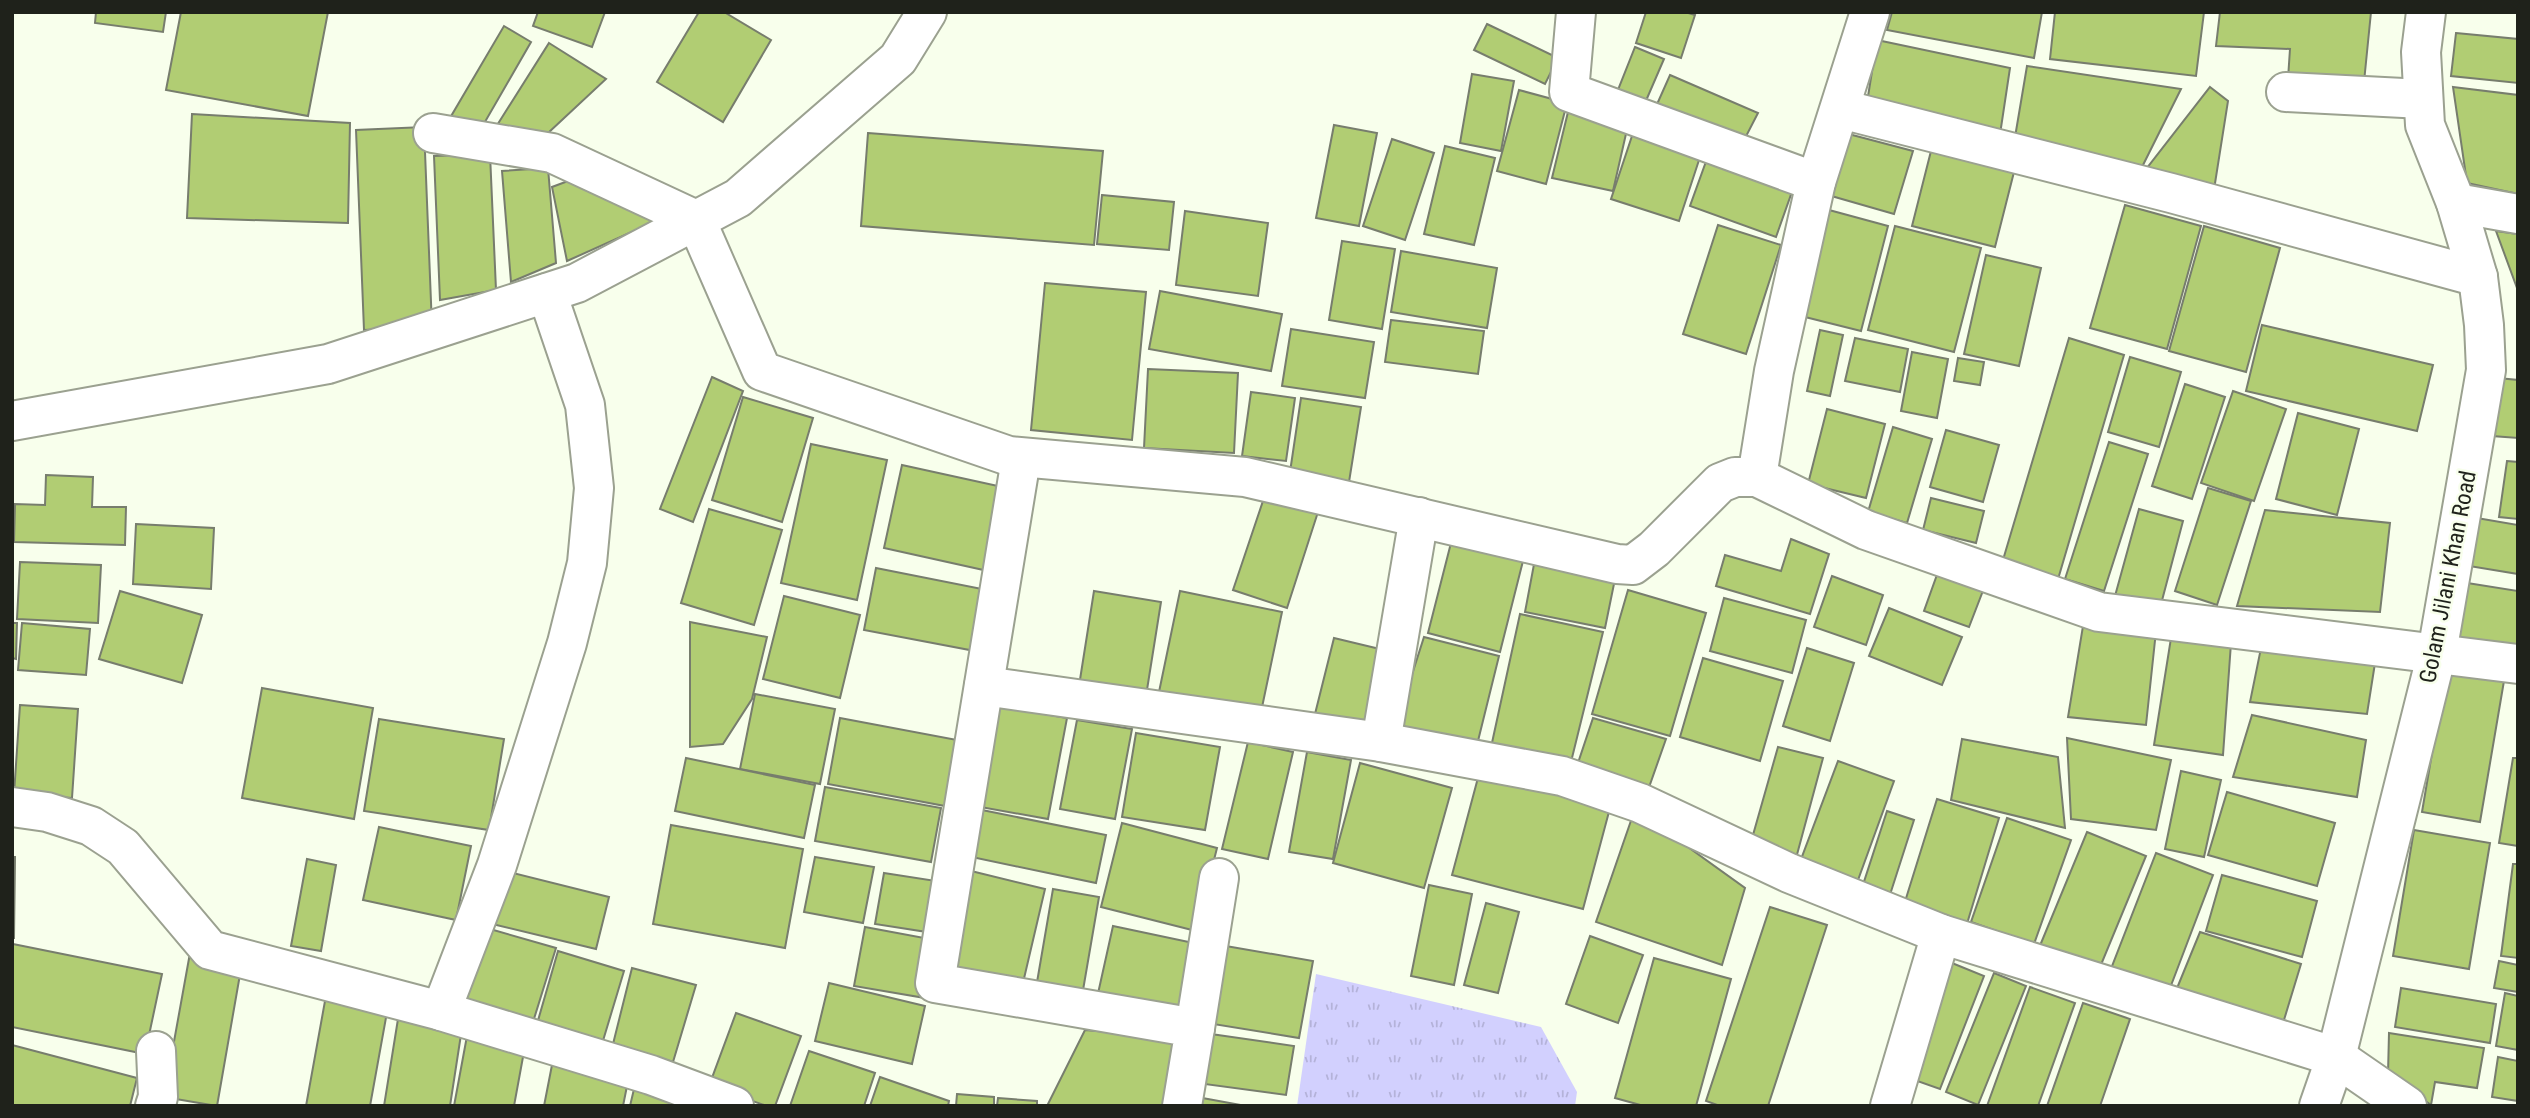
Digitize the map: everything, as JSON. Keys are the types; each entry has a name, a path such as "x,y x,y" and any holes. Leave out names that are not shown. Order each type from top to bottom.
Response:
{"street":[{"path":"12,421 328,364 577,283 738,198 898,59 927,12"},
{"path":"1576,12 1569,92 1816,182"},
{"path":"1757,477 1774,371 1816,182 1870,12"},
{"name":"Golam Jilani Khan Road","path":"2319,1106 2336,1057 2437,653 2486,370 2478,277 2456,203 2425,125 2421,52 2426,12"},
{"path":"2286,93 2423,99"},
{"path":"1841,108 2171,193 2478,277"},
{"path":"433,132 552,153 696,220 762,371 1021,458 1245,477 1617,564 1633,565 1654,549 1720,483 1735,477 1757,477 1866,530 2099,612 2518,664"},
{"path":"2456,203 2518,214"},
{"path":"442,1011 497,865 567,643 587,563 594,488 585,405 547,293"},
{"path":"1021,458 935,983 1195,1028"},
{"path":"1381,742 1419,517"},
{"path":"984,685 1381,742 1562,776 1627,798 1789,873 1941,934 2336,1057 2407,1106"},
{"path":"12,807 47,812 91,826 123,847 210,950 442,1011 651,1075 734,1106"},
{"path":"1182,1106 1219,878"},
{"path":"1890,1106 1941,934"},
{"path":"155,1106 158,1097 156,1051"}],"green space":[{"path":"1316,974 1541,1027 1577,1092 1575,1106 1297,1106"}],"building":[{"path":"96,12 166,12 163,32 95,23"},
{"path":"181,12 328,12 308,116 166,90"},
{"path":"538,12 605,12 592,47 533,26"},
{"path":"699,12 724,12 771,40 723,122 657,82"},
{"path":"1646,12 1685,12 1695,15 1681,58 1636,43"},
{"path":"1892,12 2042,12 2034,58 1887,30"},
{"path":"2055,12 2204,12 2196,76 2050,59"},
{"path":"2220,12 2371,12 2364,82 2288,79 2290,49 2216,46"},
{"path":"1487,24 1558,58 1545,84 1474,50"},
{"path":"504,26 531,42 478,134 450,118"},
{"path":"2456,33 2518,39 2518,83 2451,76"},
{"path":"1877,40 2010,68 1999,141 1866,109"},
{"path":"549,43 606,79 533,147 494,130"},
{"path":"1635,47 1664,59 1642,110 1614,100"},
{"path":"2027,66 2181,89 2137,177 2013,149"},
{"path":"1472,74 1514,81 1501,151 1460,143"},
{"path":"1670,75 1758,113 1741,146 1654,111"},
{"path":"2210,87 2228,101 2213,196 2140,177"},
{"path":"2453,87 2518,95 2518,194 2467,183"},
{"path":"1519,90 1567,103 1546,184 1497,171"},
{"path":"1568,112 1628,125 1613,191 1552,178"},
{"path":"192,114 350,123 348,223 187,218"},
{"path":"1334,125 1377,133 1359,226 1316,218"},
{"path":"424,127 432,327 364,330 356,130"},
{"path":"1841,132 1913,151 1894,214 1821,193"},
{"path":"868,133 1103,151 1094,245 861,226"},
{"path":"1633,133 1701,154 1679,221 1611,199"},
{"path":"1392,139 1434,153 1405,240 1363,226"},
{"path":"1445,146 1495,158 1474,245 1424,234"},
{"path":"1931,151 2014,172 1995,247 1912,226"},
{"path":"490,154 496,290 440,300 434,156"},
{"path":"1708,156 1794,186 1776,237 1690,206"},
{"path":"548,168 556,263 511,282 502,171"},
{"path":"584,175 663,218 567,261 552,187"},
{"path":"1102,195 1174,202 1169,250 1097,244"},
{"path":"2125,205 2201,226 2167,349 2090,328"},
{"path":"1818,207 1888,226 1861,331 1793,314"},
{"path":"1185,211 1268,223 1258,296 1176,285"},
{"path":"1718,225 1781,245 1746,354 1683,334"},
{"path":"1895,226 1981,248 1954,352 1868,330"},
{"path":"2204,226 2280,248 2246,372 2169,351"},
{"path":"2496,231 2518,234 2518,288 2517,288"},
{"path":"1342,241 1395,249 1382,329 1329,320"},
{"path":"1401,251 1497,268 1487,328 1391,312"},
{"path":"1986,255 2041,268 2019,366 1964,354"},
{"path":"1045,283 1146,292 1132,440 1031,430"},
{"path":"1160,291 1282,314 1271,371 1149,349"},
{"path":"1391,320 1484,331 1478,374 1385,362"},
{"path":"2262,325 2433,365 2417,431 2246,391"},
{"path":"1291,329 1374,342 1365,398 1282,386"},
{"path":"1820,330 1843,335 1830,396 1807,391"},
{"path":"1855,338 1908,349 1900,392 1845,381"},
{"path":"2069,338 2124,355 2056,586 2000,570"},
{"path":"1912,352 1948,359 1937,418 1901,411"},
{"path":"2130,357 2181,372 2159,447 2108,432"},
{"path":"1958,358 1984,362 1980,385 1954,381"},
{"path":"1148,369 1238,373 1234,453 1144,448"},
{"path":"712,377 743,391 693,522 660,509"},
{"path":"2498,378 2518,380 2518,438 2492,436"},
{"path":"2185,384 2225,397 2192,499 2152,486"},
{"path":"2233,391 2286,409 2254,501 2201,483"},
{"path":"1251,392 1295,398 1286,461 1242,456"},
{"path":"743,397 813,418 782,522 712,500"},
{"path":"1301,398 1361,407 1349,482 1290,472"},
{"path":"1827,409 1885,424 1866,498 1808,484"},
{"path":"2298,413 2359,429 2337,515 2276,499"},
{"path":"1893,427 1932,439 1907,523 1868,512"},
{"path":"1946,430 1999,445 1983,502 1930,487"},
{"path":"2109,442 2148,454 2104,591 2065,579"},
{"path":"811,444 887,460 857,600 781,583"},
{"path":"2507,461 2518,462 2518,519 2499,517"},
{"path":"902,465 1007,488 988,571 884,548"},
{"path":"46,475 93,477 92,507 126,507 125,545 14,542 15,504 45,505"},
{"path":"2208,488 2251,501 2217,605 2175,591"},
{"path":"1265,495 1318,512 1287,608 1233,590"},
{"path":"1931,498 1984,511 1976,543 1923,530"},
{"path":"709,509 782,530 754,625 681,603"},
{"path":"2139,509 2183,521 2160,608 2115,596"},
{"path":"2265,510 2390,523 2380,612 2237,606"},
{"path":"2471,517 2518,525 2518,574 2463,565"},
{"path":"136,524 214,528 211,589 133,584"},
{"path":"1452,539 1524,557 1500,652 1428,633"},
{"path":"1791,539 1829,554 1810,614 1716,586 1725,555 1781,571"},
{"path":"1943,558 1989,575 1969,627 1924,611"},
{"path":"1535,559 1616,574 1605,628 1525,612"},
{"path":"20,562 101,565 98,623 17,619"},
{"path":"876,568 987,590 975,651 864,630"},
{"path":"1832,576 1883,595 1866,645 1814,627"},
{"path":"2461,582 2518,591 2518,647 2452,637"},
{"path":"1628,590 1706,613 1670,736 1592,714"},
{"path":"120,591 202,615 182,683 99,659"},
{"path":"1094,591 1161,602 1146,696 1079,686"},
{"path":"1180,591 1282,612 1261,712 1159,692"},
{"path":"784,596 860,615 840,698 763,679"},
{"path":"1724,598 1806,620 1792,673 1710,651"},
{"path":"1889,608 1962,637 1942,685 1869,656"},
{"path":"1520,614 1603,632 1570,766 1490,752"},
{"path":"690,622 767,637 752,699 723,744 690,747"},
{"path":"12,623 17,623 16,659 12,658"},
{"path":"22,623 90,629 86,675 18,670"},
{"path":"2083,626 2156,631 2146,725 2068,717"},
{"path":"1424,637 1499,656 1476,749 1394,731"},
{"path":"1334,638 1384,650 1365,730 1314,718"},
{"path":"2171,638 2231,643 2223,755 2154,745"},
{"path":"1807,648 1854,663 1830,741 1783,726"},
{"path":"2261,648 2375,663 2367,714 2250,702"},
{"path":"1703,658 1783,681 1760,761 1680,737"},
{"path":"2447,665 2505,675 2480,822 2422,812"},
{"path":"262,688 373,708 354,819 242,798"},
{"path":"755,694 835,709 820,784 740,769"},
{"path":"20,705 78,709 72,798 14,794"},
{"path":"994,705 1067,718 1048,819 975,806"},
{"path":"2252,715 2366,740 2357,797 2233,777"},
{"path":"840,718 957,740 945,806 828,784"},
{"path":"1593,718 1666,739 1647,793 1576,769"},
{"path":"379,719 504,739 489,830 364,811"},
{"path":"1077,720 1132,729 1115,819 1060,809"},
{"path":"1136,733 1220,747 1205,830 1122,817"},
{"path":"2067,738 2171,760 2156,830 2071,819"},
{"path":"1962,739 2058,757 2065,828 1951,800"},
{"path":"1248,742 1293,752 1268,859 1222,849"},
{"path":"1778,747 1823,758 1795,862 1749,849"},
{"path":"1307,752 1351,760 1333,859 1289,852"},
{"path":"686,758 815,785 804,838 675,811"},
{"path":"2513,758 2518,758 2518,846 2499,843"},
{"path":"1838,761 1894,781 1854,891 1797,870"},
{"path":"1360,763 1452,788 1424,888 1333,863"},
{"path":"2181,771 2221,780 2204,857 2165,849"},
{"path":"1479,774 1610,808 1583,909 1452,875"},
{"path":"825,787 941,808 931,862 815,841"},
{"path":"2227,792 2335,823 2317,886 2208,855"},
{"path":"1937,799 1999,818 1966,927 1903,908"},
{"path":"977,809 1106,835 1096,883 967,856"},
{"path":"1635,809 1745,888 1722,965 1596,922"},
{"path":"1887,811 1914,820 1887,904 1860,894"},
{"path":"2007,818 2071,840 2034,944 1971,922"},
{"path":"1122,823 1217,848 1196,931 1101,907"},
{"path":"671,825 803,849 785,948 653,924"},
{"path":"379,827 471,846 456,920 363,900"},
{"path":"2414,830 2490,843 2469,969 2393,956"},
{"path":"2087,832 2146,856 2098,972 2039,948"},
{"path":"2156,853 2213,875 2167,996 2109,974"},
{"path":"12,857 15,857 14,938 12,938"},
{"path":"815,857 874,867 863,923 804,912"},
{"path":"307,859 336,865 321,951 291,946"},
{"path":"2513,864 2518,864 2518,958 2501,956"},
{"path":"501,870 609,897 596,949 488,923"},
{"path":"967,870 1045,889 1022,987 944,969"},
{"path":"884,873 936,881 927,932 875,924"},
{"path":"2222,875 2317,901 2302,957 2206,931"},
{"path":"1429,885 1472,894 1454,985 1411,976"},
{"path":"1053,889 1099,897 1082,996 1036,988"},
{"path":"1486,903 1519,912 1498,993 1464,985"},
{"path":"1770,907 1827,925 1768,1106 1720,1106 1706,1101"},
{"path":"1113,926 1203,945 1187,1018 1097,998"},
{"path":"483,927 556,948 533,1022 461,1001"},
{"path":"865,927 935,940 925,998 854,986"},
{"path":"2200,932 2301,964 2280,1033 2173,998"},
{"path":"1590,936 1643,955 1618,1023 1566,1004"},
{"path":"13,944 162,974 145,1054 12,1027"},
{"path":"1220,945 1313,961 1299,1038 1207,1023"},
{"path":"558,951 624,971 602,1044 537,1024"},
{"path":"190,953 242,963 217,1106 164,1097"},
{"path":"1654,958 1731,979 1696,1106 1644,1106 1615,1098"},
{"path":"1947,961 1984,976 1940,1089 1903,1076"},
{"path":"2499,961 2518,965 2518,992 2494,988"},
{"path":"632,968 696,985 673,1062 613,1044"},
{"path":"1994,973 2026,986 1978,1105 1946,1092"},
{"path":"829,983 925,1006 912,1064 815,1041"},
{"path":"2030,987 2075,1003 2038,1106 1987,1106"},
{"path":"2401,988 2496,1004 2490,1043 2395,1027"},
{"path":"327,990 389,1001 370,1106 306,1106"},
{"path":"2505,993 2518,996 2518,1050 2496,1046"},
{"path":"2083,1003 2130,1019 2100,1106 2047,1106"},
{"path":"736,1013 801,1036 775,1106 767,1106 709,1086"},
{"path":"398,1019 462,1028 450,1106 384,1106"},
{"path":"1085,1030 1181,1038 1175,1106 1047,1106"},
{"path":"1204,1033 1294,1046 1286,1095 1197,1083"},
{"path":"2389,1033 2484,1048 2477,1088 2435,1082 2431,1105 2388,1074"},
{"path":"467,1036 525,1046 514,1106 454,1106"},
{"path":"12,1045 137,1078 130,1106 12,1106"},
{"path":"809,1051 875,1073 864,1106 790,1106"},
{"path":"2498,1057 2518,1061 2518,1101 2492,1097"},
{"path":"552,1065 628,1081 623,1106 544,1106"},
{"path":"880,1077 949,1101 948,1106 870,1106"},
{"path":"634,1089 696,1106 630,1106"},
{"path":"957,1094 994,1097 994,1106 956,1106"},
{"path":"1197,1097 1246,1106 1196,1106"},
{"path":"998,1098 1037,1101 1037,1106 997,1106"}]}
